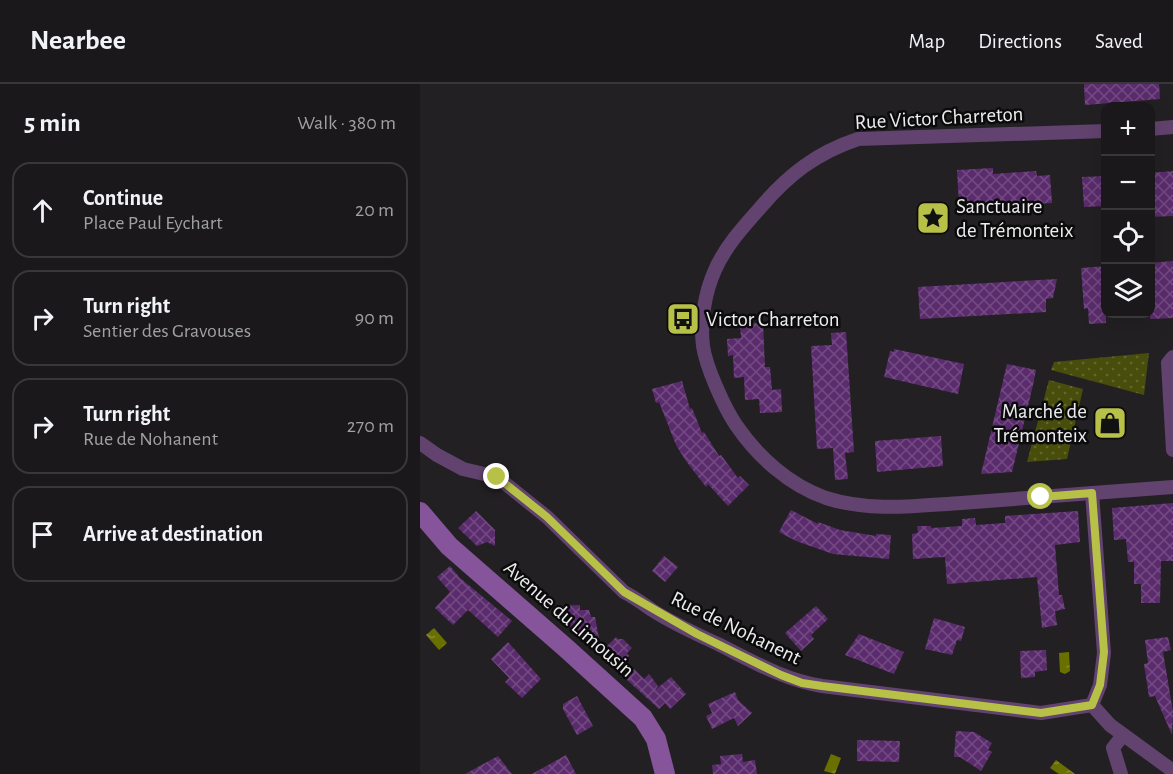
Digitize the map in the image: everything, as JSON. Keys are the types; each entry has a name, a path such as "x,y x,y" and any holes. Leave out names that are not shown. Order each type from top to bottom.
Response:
{"main road":[{"name":"Avenue du Limousin","path":"420,513 449,546 643,718 656,739 665,774"}],"street":[{"path":"1155,129 1173,127"},
{"name":"Rue Victor Charreton","path":"1101,131 858,139 834,147 794,172 751,218 725,252 714,271 706,298 703,347 725,407 744,437 764,460 792,481 824,497 855,506 908,507 1173,487"},
{"path":"1173,357 1168,363 1173,450"},
{"name":"Rue de Nohanent","path":"420,443 437,455 463,468 497,477 547,517 624,592 697,634 781,675 802,683 822,686 1041,713 1092,705"},
{"path":"1092,493 1104,652 1100,685 1092,705 1110,725 1173,771"},
{"path":"1120,774 1113,748 1123,735"}],"green space":[{"path":"1149,353 1144,395 1051,370 1054,362"},
{"path":"1049,380 1083,389 1067,459 1027,462"}],"water":[{"path":"434,628 447,643 439,650 426,635"},
{"path":"1069,652 1070,671 1065,674 1060,672 1059,653"},
{"path":"831,754 841,758 835,774 824,771"},
{"path":"1056,760 1075,774 1059,774 1050,768"}],"building":[{"path":"1084,84 1159,84 1160,99 1085,105"},
{"path":"993,168 993,174 1036,171 1037,176 1050,175 1052,203 984,207 983,203 959,204 957,170"},
{"path":"1173,171 1173,216 1155,217 1155,173"},
{"path":"1101,176 1101,206 1084,207 1082,177"},
{"path":"1173,261 1173,318 1150,319 1155,318 1155,263"},
{"path":"1101,266 1101,318 1106,318 1106,323 1089,324 1088,308 1084,309 1081,268"},
{"path":"1057,279 1053,298 1046,299 1046,312 920,319 918,287"},
{"path":"763,323 765,367 770,367 772,390 781,389 782,412 760,413 759,399 745,400 744,377 734,378 733,355 728,356 727,339 741,338 740,324"},
{"path":"846,332 854,452 845,453 848,479 835,480 833,448 817,449 811,346 832,345 831,333"},
{"path":"894,349 964,364 958,394 884,377 890,351 894,352"},
{"path":"1007,364 1036,370 1033,385 1012,472 981,474"},
{"path":"682,381 690,409 692,408 702,433 704,432 719,456 721,455 738,478 740,476 749,485 728,506 708,484 706,487 686,461 676,445 659,402 656,403 652,389"},
{"path":"941,436 943,466 877,472 875,441"},
{"path":"1173,503 1173,561 1161,561 1160,603 1141,603 1141,584 1134,584 1134,562 1128,562 1126,539 1114,540 1112,508"},
{"path":"791,510 818,524 818,522 840,530 876,536 876,534 891,535 889,559 833,554 796,541 779,532"},
{"path":"476,511 495,530 495,546 487,542 477,546 458,528"},
{"path":"1078,511 1080,542 1055,545 1059,595 1062,595 1065,609 1055,611 1057,625 1042,628 1037,577 947,584 945,557 913,559 912,534 918,533 917,526 931,526 931,528 962,526 962,519 975,518 976,525 1005,523 1005,516"},
{"path":"664,556 678,567 665,582 652,571"},
{"path":"450,566 460,578 512,621 498,637 468,610 453,625 435,608 450,592 437,577"},
{"path":"580,605 580,610 589,610 591,617 595,617 601,649 588,637 586,639 572,627 567,627 551,613 558,606"},
{"path":"816,606 828,619 811,635 814,639 801,651 785,633"},
{"path":"934,618 965,627 961,641 957,640 952,655 925,649"},
{"path":"859,634 904,652 894,674 845,655"},
{"path":"616,637 623,639 632,648 627,653 629,656 620,666 603,650"},
{"path":"1168,637 1171,650 1163,652 1173,712 1172,735 1155,696 1149,697 1144,664 1148,663 1145,640"},
{"path":"508,642 541,679 522,698 505,682 509,678 491,659"},
{"path":"1046,650 1047,670 1035,672 1035,677 1021,678 1020,651"},
{"path":"634,669 644,679 649,674 658,686 655,690 671,677 686,694 670,709 665,703 659,709 625,678"},
{"path":"735,692 738,700 752,713 738,726 734,718 712,729 706,716 712,713 708,704"},
{"path":"577,696 593,726 577,735 563,709 563,704"},
{"path":"956,731 974,732 992,743 988,750 992,752 981,771 960,757 954,757"},
{"path":"857,740 900,741 899,762 857,761"},
{"path":"742,754 743,762 755,760 757,774 713,774 712,765 721,764 720,756"},
{"path":"566,755 576,774 532,774"},
{"path":"498,756 512,774 465,774"}],"place":[{"name":"Sanctuaire de Trémonteix","path":"933,218"},
{"name":"Victor Charreton","path":"683,319"},
{"name":"Marché de Trémonteix","path":"1110,423"}],"route":[{"path":"497,477 547,517 624,592 697,634 781,675 802,683 822,686 1041,713 1092,705 1100,685 1104,652 1092,493 1041,497"}]}
